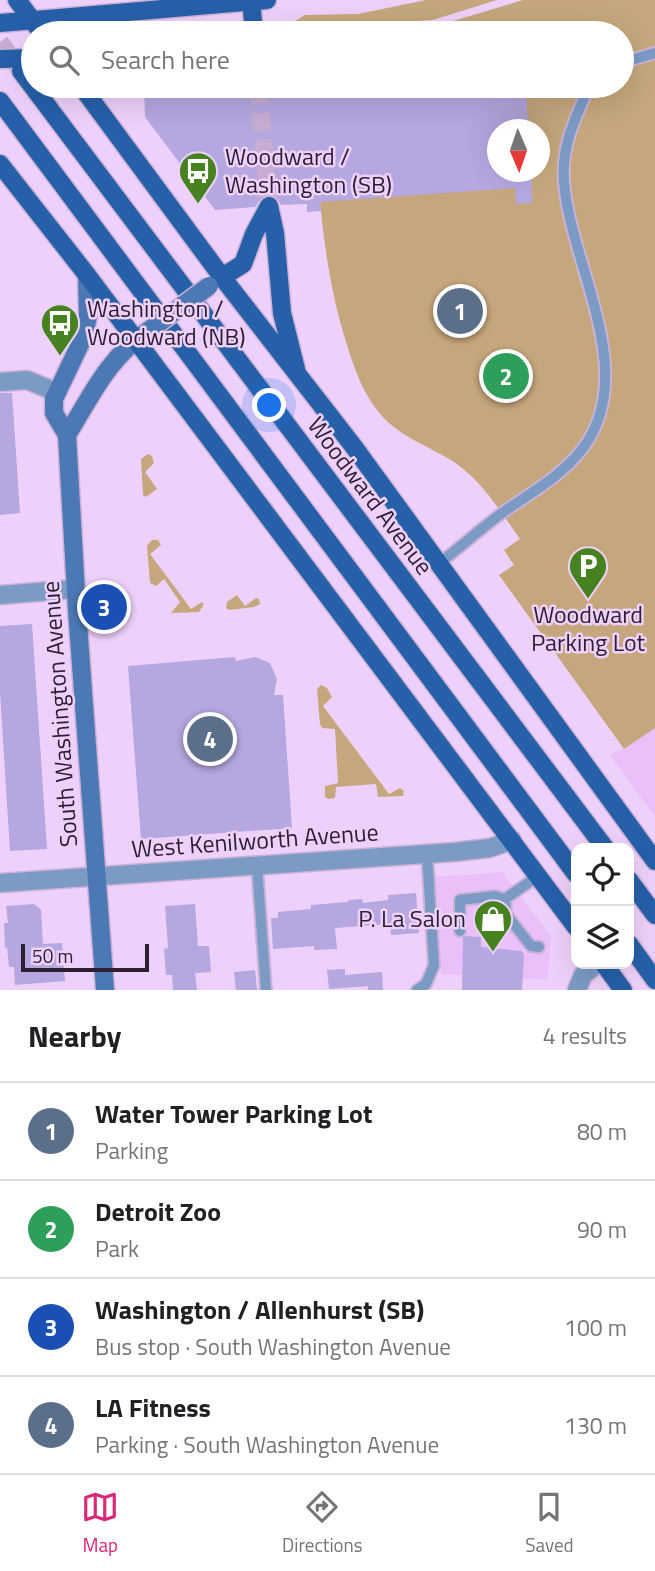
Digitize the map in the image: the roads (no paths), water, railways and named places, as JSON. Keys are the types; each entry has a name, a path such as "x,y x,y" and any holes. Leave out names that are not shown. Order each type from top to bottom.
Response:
{"main road":[{"path":"17,0 33,21"},
{"path":"88,21 257,1 255,21"},
{"path":"0,23 21,25"},
{"path":"0,59 17,56 21,59"},
{"name":"Woodward Avenue","path":"52,98 601,843"},
{"name":"Woodward Avenue","path":"89,98 216,281 298,376 354,447 655,861"},
{"path":"0,101 571,867"},
{"path":"0,164 87,275 142,335 571,920"},
{"path":"67,435 95,385 142,335 243,264 254,234 269,206 275,233 282,313 298,376"},
{"path":"55,392 84,337 88,316 87,275"},
{"name":"South Washington Avenue","path":"55,392 54,413 67,435 75,589 105,990"},
{"path":"634,887 655,915"},
{"path":"634,951 655,980"},
{"path":"608,969 623,990"}],"street":[{"path":"0,382 27,380 55,392"},
{"path":"0,594 75,589"},
{"name":"West Kenilworth Avenue","path":"0,883 427,854 490,848 512,840"},
{"path":"577,990 583,975 591,969"}],"lane":[{"path":"634,59 655,53"},
{"path":"438,564 502,513 553,478 577,456 592,436 601,412 604,394 604,351 564,183 565,145 584,98"},
{"path":"582,103 586,98"},
{"path":"417,990 426,984 434,965 427,854"},
{"path":"257,866 266,990"},
{"path":"506,900 538,876"},
{"path":"460,931 460,900 495,896 506,900"},
{"path":"506,900 506,914 531,946 539,947"}],"tunnel":[{"path":"0,42 19,68"},
{"path":"259,98 269,206"}],"place":[{"name":"Woodward / Washington (SB)","path":"198,205"},
{"name":"Water Tower Parking Lot","path":"460,311"},
{"name":"Washington / Woodward (NB)","path":"60,357"},
{"name":"Detroit Zoo","path":"506,376"},
{"name":"Woodward Parking Lot","path":"588,600"},
{"name":"Washington / Allenhurst (SB)","path":"104,607"},
{"name":"LA Fitness","path":"210,739"},
{"name":"P. La Salon","path":"493,953"}]}
